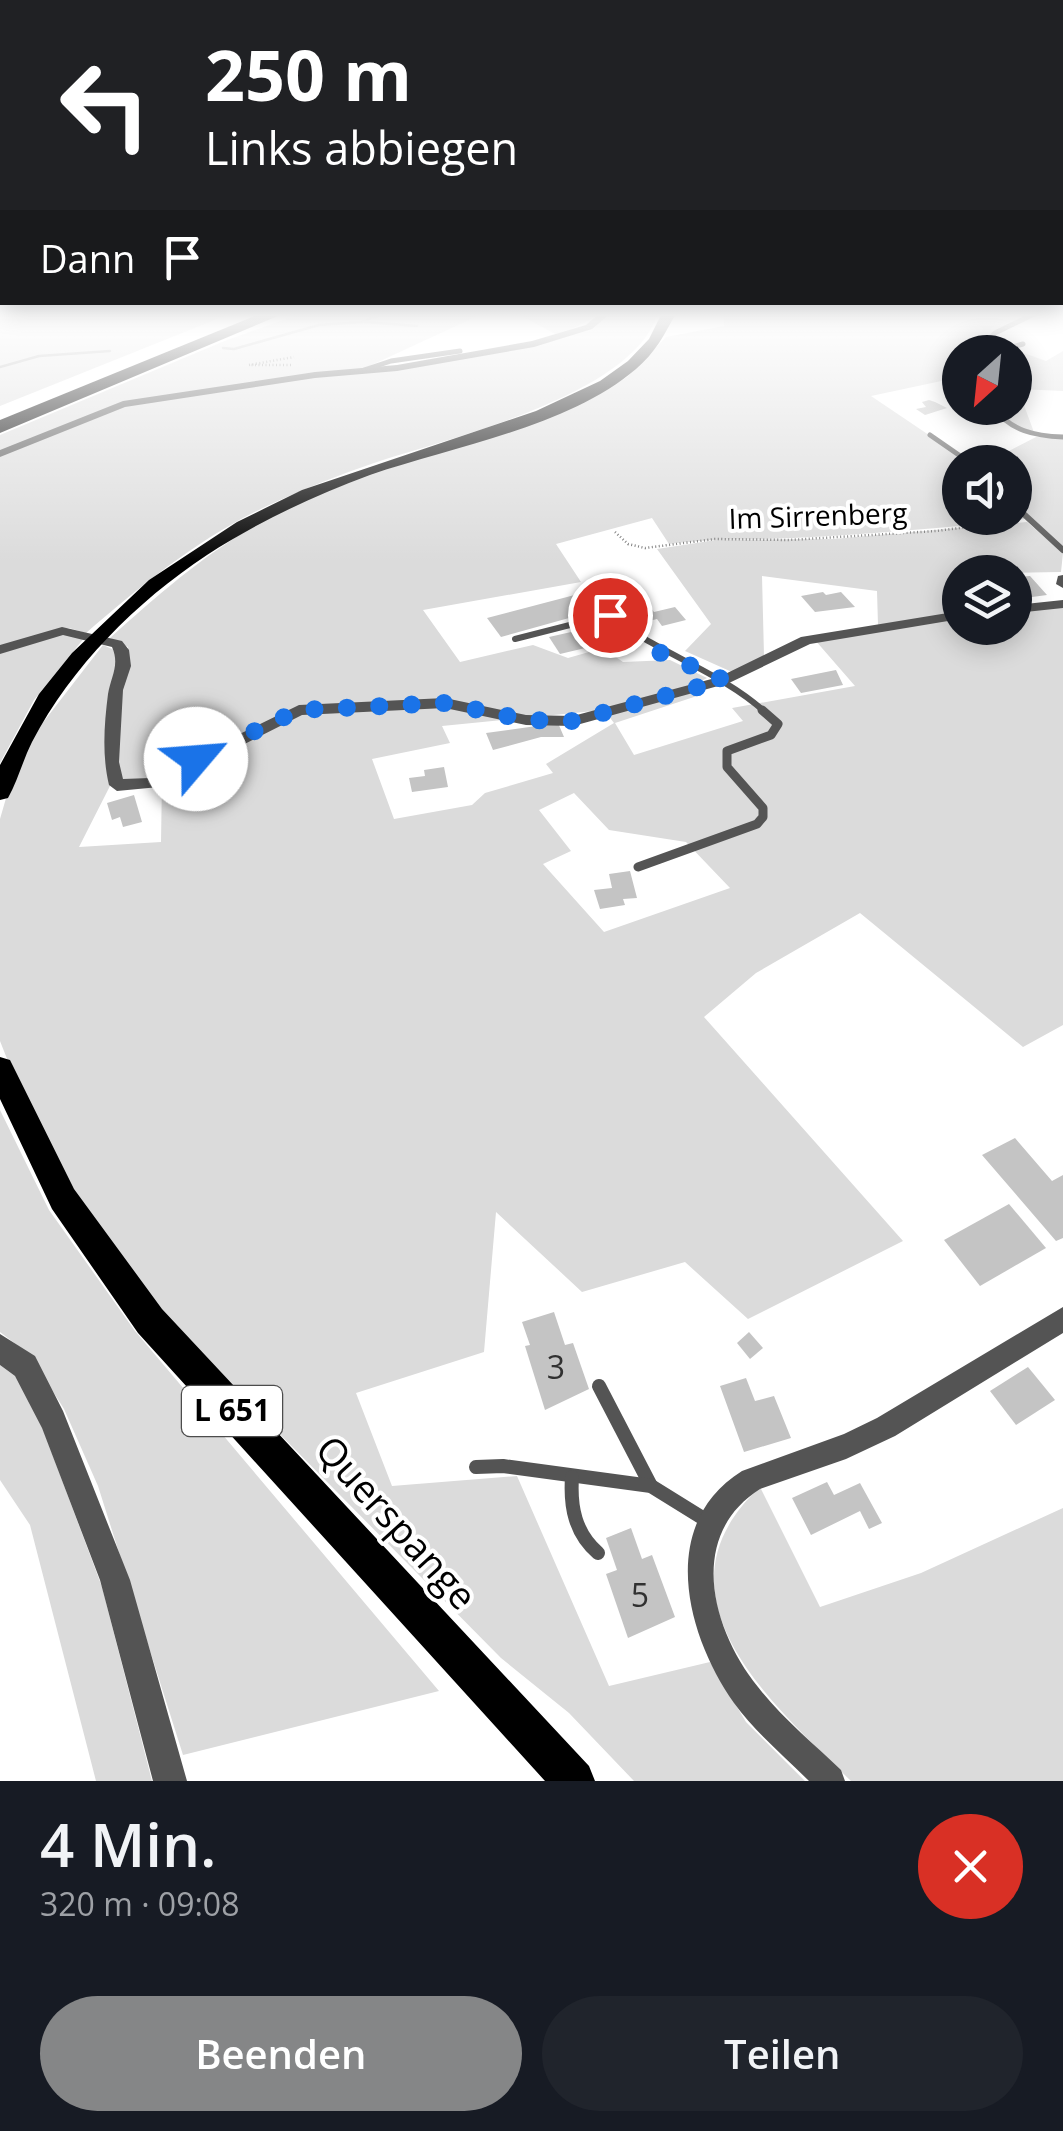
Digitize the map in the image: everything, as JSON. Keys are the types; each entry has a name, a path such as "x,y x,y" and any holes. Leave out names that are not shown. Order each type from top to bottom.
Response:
{"highway":[{"path":"0,416 49,396"},
{"path":"0,427 76,396"}],"main road":[{"path":"0,792 28,732 97,638 191,557 291,501 372,469 542,413 580,396"},
{"name":"Querspange","path":"0,1069 63,1199 150,1320 574,1781"}],"street":[{"path":"0,454 123,404 179,396"},
{"path":"1032,607 1063,604"},
{"path":"0,650 58,631 117,644 122,650 111,762 117,786 154,783 299,710 445,703 526,720 573,721 724,680 806,640 942,618"},
{"path":"830,1781 746,1696 724,1661 701,1597 701,1550 712,1523 723,1502 742,1484 856,1442 1063,1320"},
{"path":"0,1348 25,1366 60,1438 114,1580 170,1781"}],"lane":[{"path":"1013,425 1032,435 1063,437"},
{"path":"930,434 946,445"},
{"path":"1032,523 1063,550"},
{"path":"516,639 610,615 654,650 724,680 754,699 778,724 771,735 727,751 725,758 727,767 758,801 763,817 757,824 638,867"},
{"path":"599,1386 651,1486"},
{"path":"476,1467 503,1466 651,1486 712,1523"},
{"path":"572,1477 570,1496 582,1542 598,1553"}],"path":[{"name":"Im Sirrenberg","path":"615,532 628,544 644,548 715,539 789,540 942,530"}],"shaded area":[{"path":"0,396 25,396 0,406"},
{"path":"93,396 169,396 120,403 0,453 0,435"},
{"path":"187,396 564,396 490,426 320,483 267,506 195,547 86,633 69,628 0,647 0,456 124,406"},
{"path":"595,396 871,396 944,445 942,527 669,544 652,518 556,544 581,582 423,610 460,662 533,645 568,658 603,648 623,662 670,660 707,678 688,688 697,696 615,723 634,755 743,721 732,708 855,686 815,640 942,619 942,645 1032,645 1032,608 1063,605 1063,1025 1023,1047 860,913 756,973 704,1017 903,1241 748,1319 685,1262 582,1292 496,1212 484,1352 356,1393 392,1486 517,1476 609,1686 710,1662 746,1722 805,1781 634,1781 569,1713 501,1658 163,1316 72,1197 0,1041 0,819 15,767 38,729 103,645 119,652 111,784 79,847 161,842 162,781 118,784 120,689 128,665 128,647 110,638 213,553 282,511 358,479","holes":["604,710 614,723 546,764 553,773 485,793 472,805 394,819 372,759 450,743 442,726","574,793 609,830 686,842 730,888 604,932 543,864 571,851 539,810"]},
{"path":"1015,425 1031,425 1035,435"},
{"path":"1036,437 1063,438 1063,548 1032,520 1032,445 1021,445"},
{"path":"1032,526 1063,553 1061,572 1032,573 1032,555 942,555 942,616 878,625 877,591 762,576 764,656 732,672 685,651 711,624 657,549 716,540 833,539 942,529 942,535 1032,535"},
{"path":"66,632 85,637 34,700 0,763 0,653"},
{"path":"0,1110 49,1210 135,1331 439,1691 183,1755 98,1486 64,1409 30,1355 0,1332"},
{"path":"0,1365 19,1379 44,1432 102,1587 152,1781 96,1781 30,1525 0,1480"},
{"path":"760,1487 820,1607 921,1573 1063,1508 1063,1781 851,1781 820,1751 757,1682 733,1645 717,1607 715,1567 728,1527"}],"building":[{"path":"929,400 942,406 942,410 925,415 916,409 926,407 922,402"},
{"path":"1032,578 1047,595 1032,597"},
{"path":"586,592 605,608 501,637 487,618"},
{"path":"841,592 855,607 815,612 801,596"},
{"path":"645,601 654,612 675,607 686,620 662,626 657,619 628,626 614,608"},
{"path":"611,623 623,639 560,654 549,637"},
{"path":"836,670 843,685 801,693 791,679"},
{"path":"558,723 564,737 541,737 493,750 486,733"},
{"path":"444,767 448,787 412,792 409,778 425,776 424,770"},
{"path":"134,795 142,822 123,827 120,817 112,820 107,803"},
{"path":"630,871 637,898 623,899 625,905 600,909 594,890 612,888 609,874"},
{"path":"1015,1138 1052,1181 1063,1175 1063,1238 1056,1241 982,1155"},
{"path":"1009,1204 1046,1248 980,1286 944,1240"},
{"path":"554,1312 565,1345 573,1343 589,1389 545,1410 525,1346 530,1345 522,1322"},
{"path":"749,1332 763,1348 750,1359 737,1343"},
{"path":"1028,1367 1055,1400 1016,1425 990,1391"},
{"path":"746,1378 755,1401 774,1396 791,1438 744,1452 720,1386"},
{"path":"827,1482 834,1495 860,1483 882,1523 869,1529 860,1511 811,1535 792,1498"},
{"path":"631,1528 642,1559 652,1555 675,1617 628,1638 606,1574 617,1570 606,1538"}],"route":[{"path":"196,759 299,710 445,703 526,720 573,721 724,680 654,650 610,615"}]}
